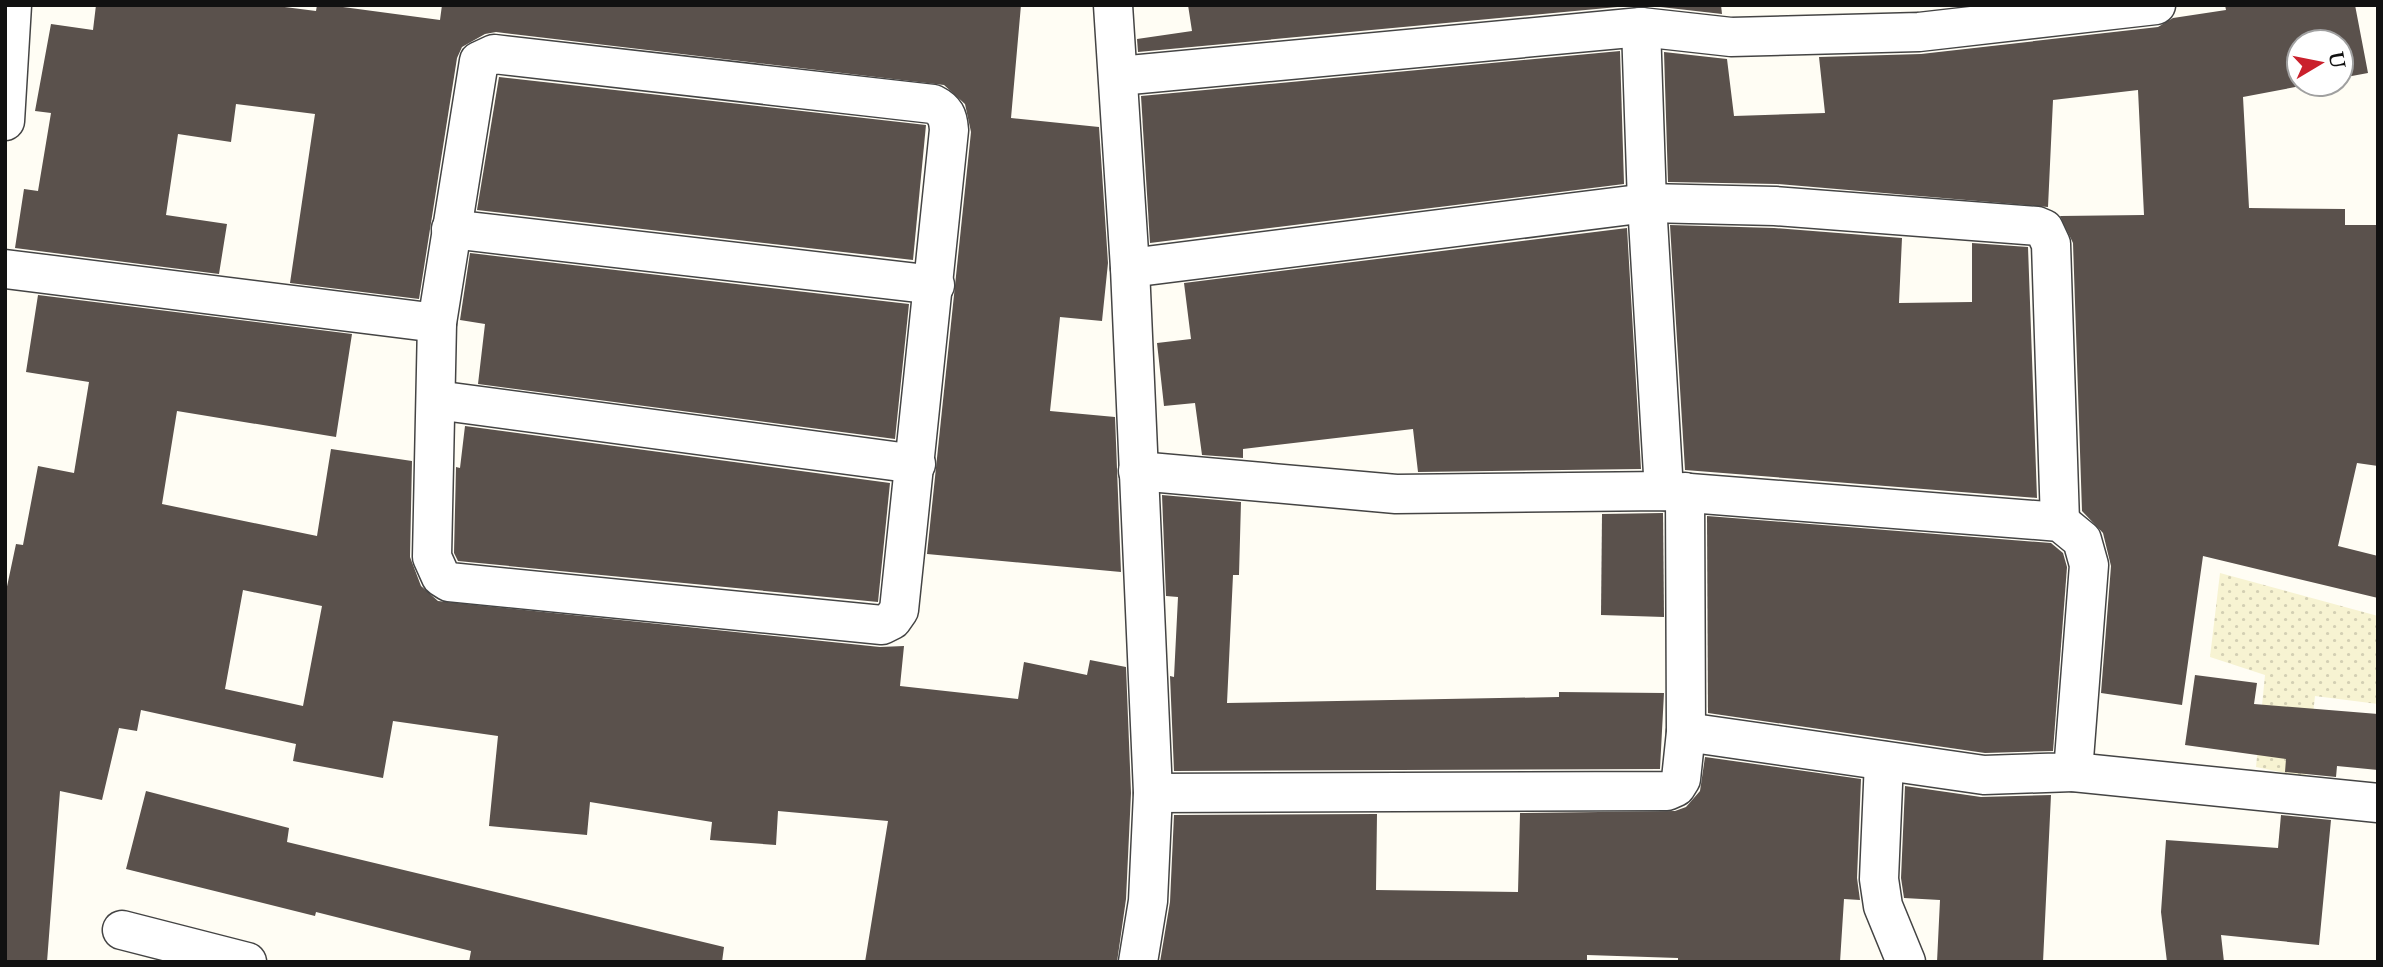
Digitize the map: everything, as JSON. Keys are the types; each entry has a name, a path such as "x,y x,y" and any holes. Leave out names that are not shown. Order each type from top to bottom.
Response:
{"street":[{"path":"6,98 12,5"},
{"path":"1113,5 1129,268 1153,793 1147,901 1138,962"},
{"path":"1119,76 1657,21 1731,37 1919,19 2157,5"},
{"path":"1153,793 1667,791 1676,788 1681,779 1686,732 1674,492 1647,203 1657,21"},
{"path":"486,56 878,97 933,104 943,109 948,117 935,285 899,610 892,620 882,625 450,582 441,577 432,557 437,323 451,229 479,61 486,56"},
{"path":"1129,268 1647,203 1775,206 2044,229 2051,244 2060,522"},
{"path":"451,229 935,285"},
{"path":"5,269 437,323"},
{"path":"436,400 916,464"},
{"path":"1138,471 1396,494 1674,492 2060,522 2082,540 2089,565 2073,772"},
{"path":"1686,732 1984,775 2073,772 2378,803"},
{"path":"1884,761 1879,879 1883,906 1906,962"},
{"path":"121,930 247,962"}],"shaded area":[{"path":"2220,573 2378,616 2378,704 2315,696 2306,777 2256,767 2265,675 2210,657"}],"building":[{"path":"96,5 269,5 316,11 317,5 328,5 440,20 442,5 1021,5 1011,118 1099,127 1108,263 1102,321 1060,317 1050,411 1115,417 1121,572 927,554 971,132 965,104 944,85 496,32 485,34 462,47 457,58 419,299 290,283 315,114 236,104 231,142 178,134 166,215 227,224 219,274 15,248 24,189 38,191 51,113 35,111 51,24 93,30"},
{"path":"1188,5 1639,5 1138,52 1137,39 1192,31"},
{"path":"1643,5 1721,5 1722,14"},
{"path":"2225,5 2355,5 2368,73 2355,75 2355,28 2285,28 2285,89 2243,97 2249,208 2345,209 2345,225 2378,225 2378,466 2357,463 2338,546 2378,556 2378,598 2203,556 2182,705 2101,693 2111,566 2103,533 2082,511 2073,243 2060,216 2144,215 2138,90 2053,100 2048,207 1777,184 1668,182 1664,52 1727,59 1734,116 1825,113 1819,57 1921,54 2158,27 2173,18 2226,10"},
{"path":"1620,51 1624,184 1150,243 1141,96"},
{"path":"499,77 926,125 913,260 477,210"},
{"path":"1670,225 1774,228 1902,238 1899,303 1972,302 1972,243 2028,247 2037,498 1685,470"},
{"path":"1627,228 1641,469 1418,472 1413,429 1243,449 1243,458 1202,455 1195,403 1164,406 1157,343 1191,339 1184,283"},
{"path":"470,253 909,304 895,439 478,384 485,324 460,320"},
{"path":"38,295 352,334 336,437 177,411 162,504 317,536 331,449 412,461 410,557 421,586 438,601 880,647 904,646 900,686 1018,699 1024,662 1087,675 1090,660 1126,667 1131,793 1126,899 1117,962 865,962 888,821 778,811 776,845 710,840 712,822 590,802 587,835 489,826 498,736 393,721 383,778 293,761 296,744 141,710 137,731 119,728 102,800 60,791 47,962 5,962 5,596 16,544 23,545 38,466 74,473 89,382 26,372","holes":["243,590 322,606 303,706 225,689"]},
{"path":"465,426 890,483 878,602 458,561 454,553 456,467 460,468"},
{"path":"1162,495 1241,502 1239,575 1233,575 1227,703 1559,697 1559,692 1664,693 1660,769 1174,771 1170,676 1174,677 1178,597 1166,596"},
{"path":"1663,513 1664,617 1601,615 1602,514"},
{"path":"1707,516 2051,543 2063,553 2067,567 2053,751 1985,753 1708,713"},
{"path":"2195,675 2257,683 2254,704 2378,714 2378,770 2337,766 2336,777 2285,772 2286,759 2185,745"},
{"path":"1705,757 1861,779 1857,878 1860,900 1844,899 1840,962 1678,962 1678,958 1587,955 1587,962 1160,962 1170,902 1174,815 1377,814 1376,890 1518,892 1520,813 1675,811 1686,807 1700,791"},
{"path":"1905,786 1981,797 2051,795 2043,962 1937,962 1940,900 1904,898 1901,878"},
{"path":"146,791 289,828 287,842 724,947 722,962 469,962 471,951 316,912 315,916 126,869"},
{"path":"2281,815 2331,820 2319,945 2221,935 2224,962 2167,962 2161,912 2166,840 2278,848"}]}
